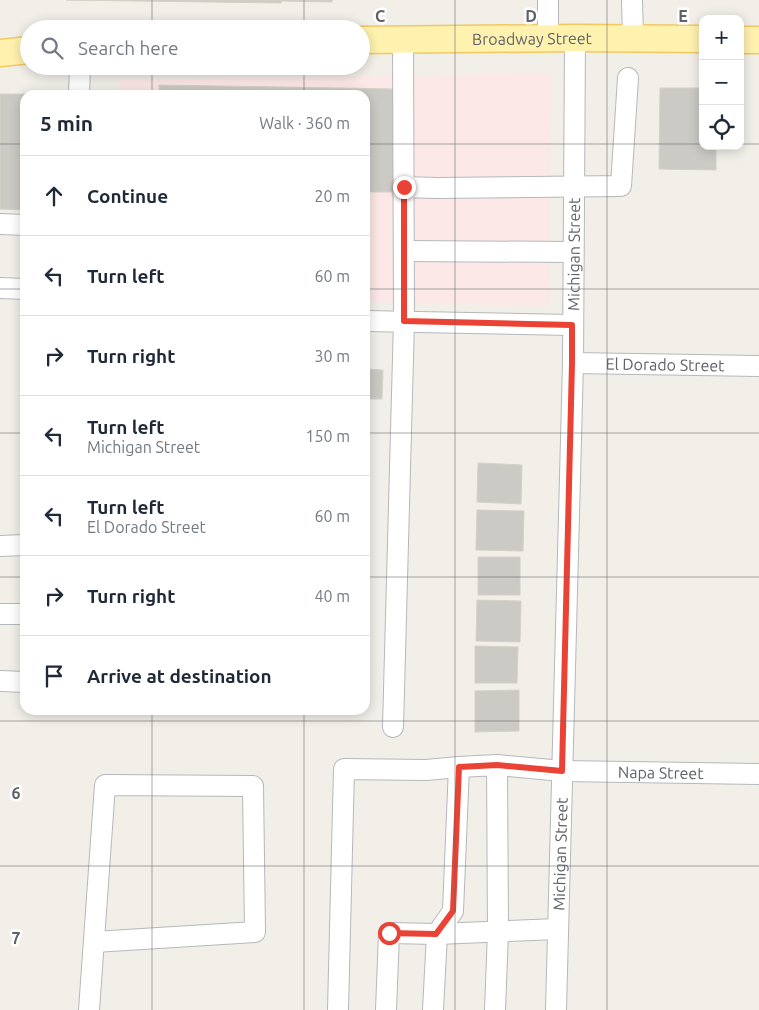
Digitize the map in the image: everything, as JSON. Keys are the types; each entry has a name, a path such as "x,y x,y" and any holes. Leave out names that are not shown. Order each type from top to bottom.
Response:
{"main road":[{"name":"Broadway Street","path":"370,40 699,39"},
{"path":"744,40 759,40"},
{"path":"0,53 20,51"}],"street":[{"path":"548,0 548,38"},
{"path":"632,0 633,38"},
{"name":"Michigan Street","path":"556,1010 572,363 575,38"},
{"path":"393,727 404,321 403,40"},
{"path":"79,90 80,75"},
{"path":"404,187 621,186 628,78"},
{"path":"0,224 20,225"},
{"path":"404,251 573,252"},
{"path":"0,288 20,289"},
{"path":"370,321 572,325"},
{"name":"El Dorado Street","path":"572,363 759,366"},
{"path":"0,546 20,545"},
{"path":"0,614 20,614"},
{"path":"0,681 20,682"},
{"path":"495,1010 498,931 497,765"},
{"name":"Napa Street","path":"338,1010 344,769 426,770 497,765 562,771 759,774"},
{"path":"432,1010 436,934 453,911 459,767"},
{"path":"89,1010 105,785 253,786 255,932 94,942"},
{"path":"386,1010 389,933 436,934 558,929"}],"shaded area":[{"path":"551,73 549,306 370,302 370,90 119,90 120,80"}],"building":[{"path":"66,0 332,0 332,2 281,1 281,3"},
{"path":"159,85 394,89 393,192 370,192 370,90 159,90"},
{"path":"660,88 699,88 699,150 716,150 716,170 659,169"},
{"path":"0,94 20,94 20,210 0,209"},
{"path":"370,369 383,370 382,399 370,399"},
{"path":"478,463 522,465 521,504 477,502"},
{"path":"477,510 524,511 523,551 476,550"},
{"path":"478,557 520,557 520,595 478,595"},
{"path":"477,600 521,601 520,642 476,641"},
{"path":"475,646 518,647 517,683 475,683"},
{"path":"519,690 519,731 475,732 475,691"}],"route":[{"path":"389,933 436,934 453,911 459,767 497,765 562,771 572,363 572,325 404,321 404,187"}]}
